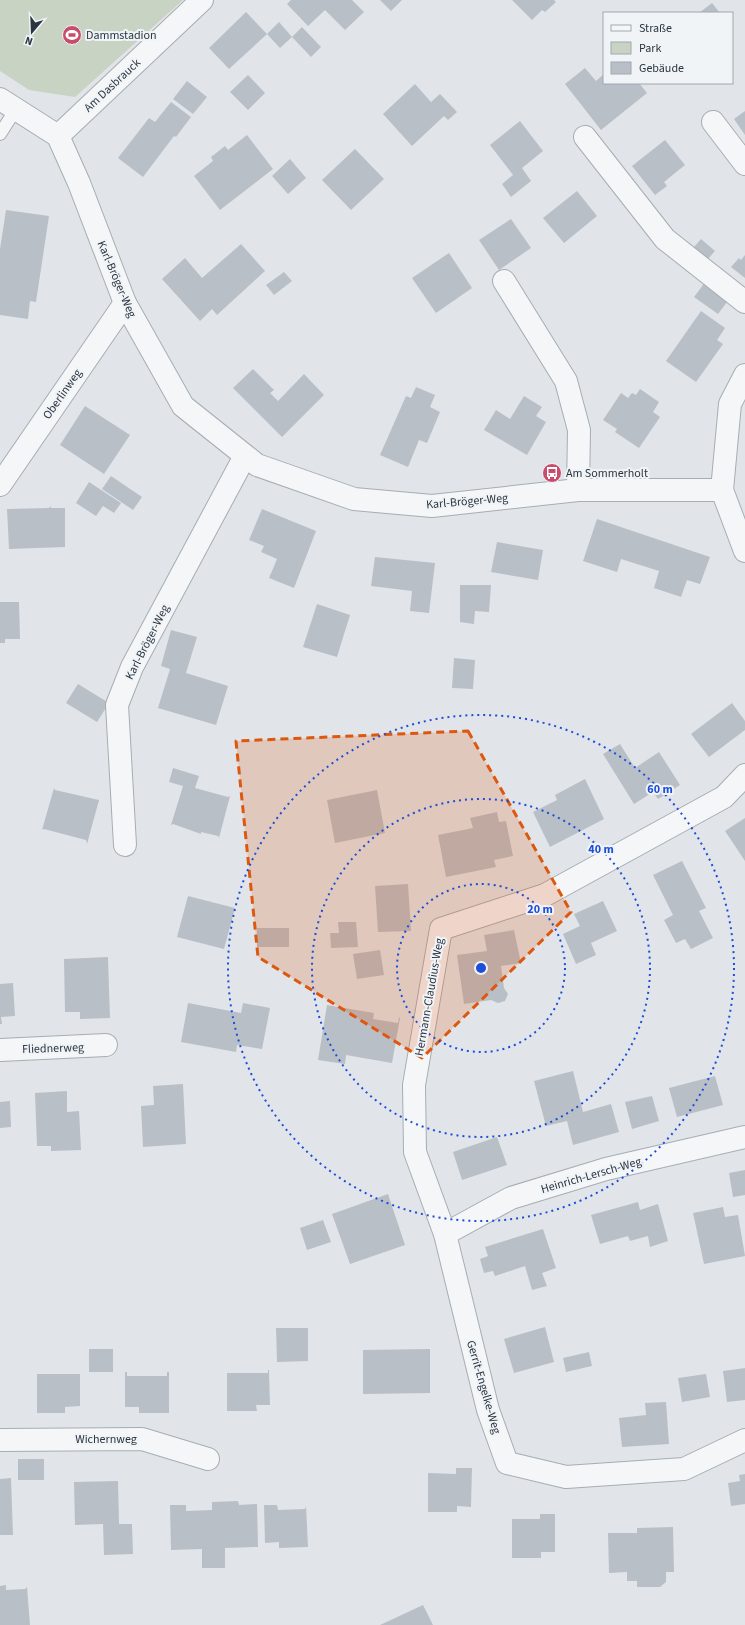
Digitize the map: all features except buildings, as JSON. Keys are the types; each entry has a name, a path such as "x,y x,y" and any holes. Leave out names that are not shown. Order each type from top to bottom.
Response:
{"street":[{"name":"Am Dasbrauck","path":"58,136 202,0"},
{"path":"8,104 58,136"},
{"path":"713,122 745,164"},
{"name":"Karl-Bröger-Weg","path":"58,136 79,183 125,303 183,406 257,465 354,499 432,506 578,490 722,490"},
{"path":"585,137 665,239 745,302"},
{"path":"504,281 566,381 579,430 578,490"},
{"name":"Oberlinweg","path":"0,485 125,303"},
{"path":"745,375 730,404 722,490 745,551"},
{"name":"Karl-Bröger-Weg","path":"125,845 117,705 132,667 245,456"},
{"name":"Hermann-Claudius-Weg","path":"445,1234 415,1152 414,1085 441,929 546,895 724,797 745,775"},
{"name":"Fliednerweg","path":"0,1050 106,1045"},
{"name":"Heinrich-Lersch-Weg","path":"445,1234 511,1198 606,1169 745,1137"},
{"name":"Gerrit-Engelke-Weg","path":"445,1234 488,1410 507,1463 566,1477 684,1469 745,1440"},
{"name":"Wichernweg","path":"0,1440 142,1439 208,1459"}],"lane":[{"path":"0,134 8,104"}],"highlighted area":[{"path":"468,731 571,912 422,1058 258,957 236,741"}],"green space":[{"name":"Dammstadion","path":"0,0 183,0 75,97 29,90 0,71"}],"place":[{"name":"Dammstadion","path":"72,35"},
{"name":"Am Sommerholt","path":"552,473"}]}
